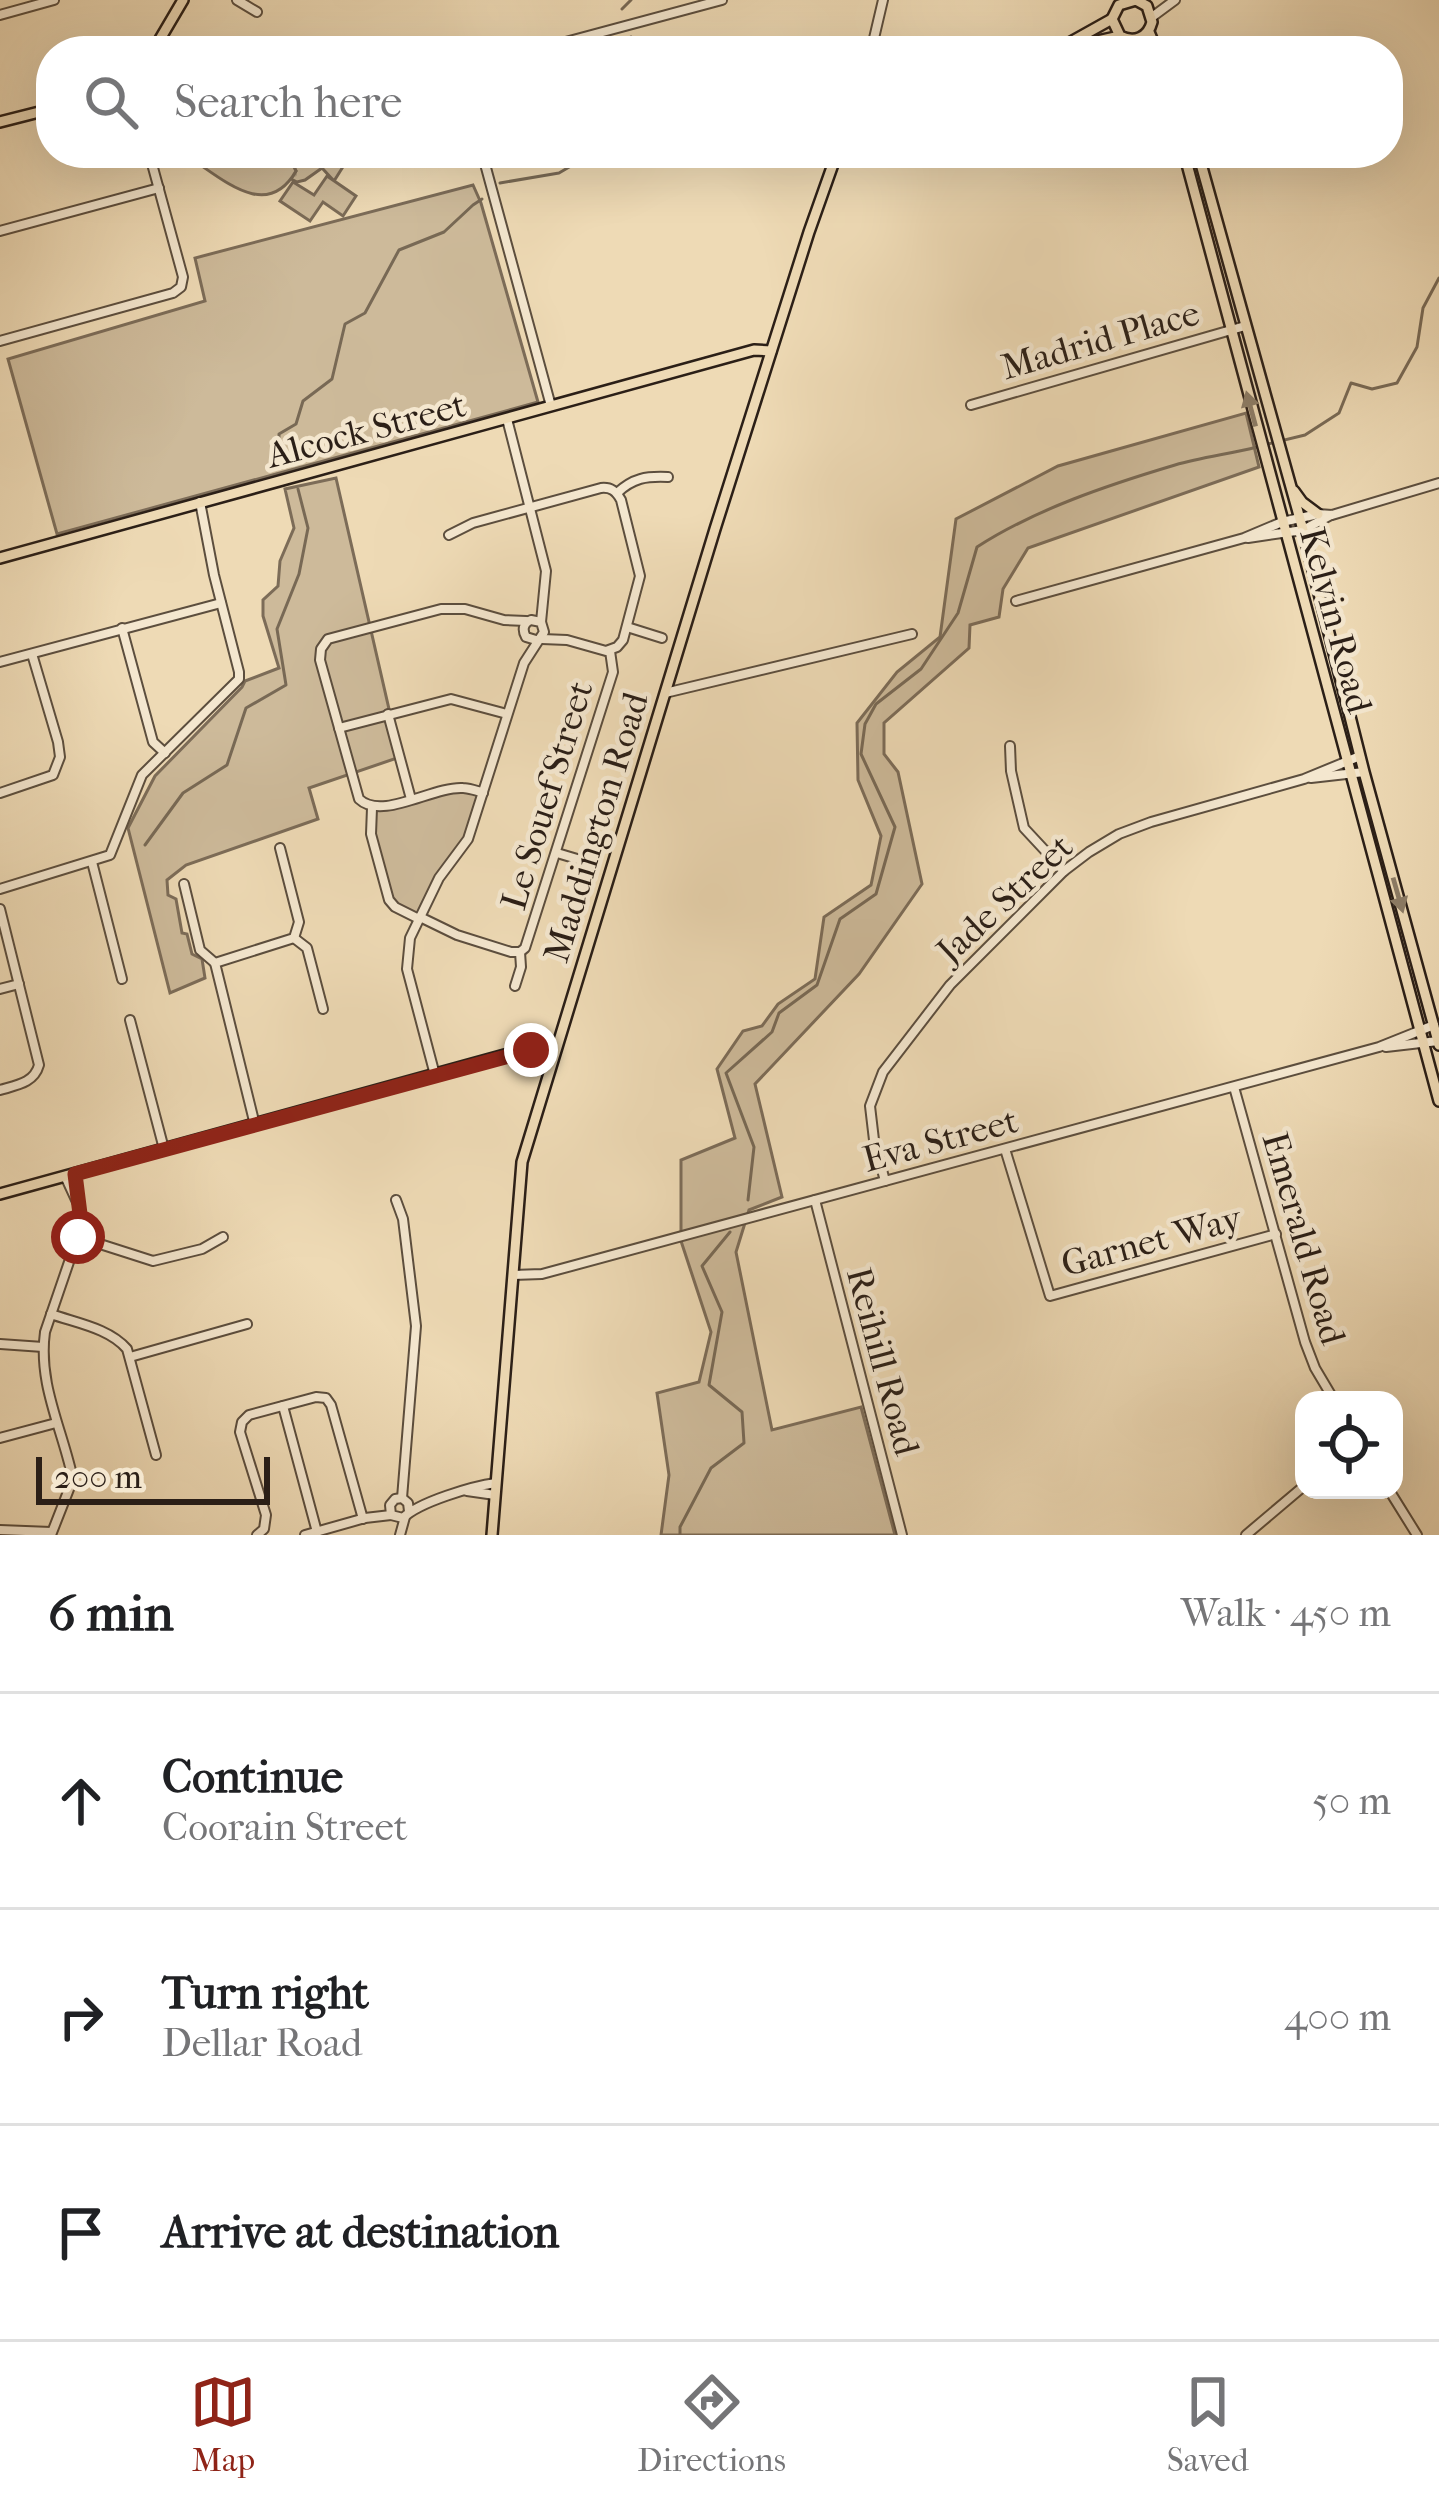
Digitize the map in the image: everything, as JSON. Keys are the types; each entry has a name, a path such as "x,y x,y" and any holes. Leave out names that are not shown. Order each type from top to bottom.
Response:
{"main road":[{"path":"162,36 183,0"},
{"path":"1111,0 1113,17 1124,36"},
{"path":"1079,36 1113,17 1119,5 1137,1 1147,6 1152,17 1143,36"},
{"path":"1148,32 1150,36"},
{"path":"0,122 36,113"},
{"name":"Maddington Road","path":"492,1535 522,1162 664,693 832,168"},
{"name":"Kelvin Road","path":"1188,168 1439,1101"},
{"name":"Kelvin Road","path":"1202,168 1304,530 1438,1043"},
{"path":"1202,223 1215,220"},
{"name":"Alcock Street","path":"0,558 754,350 769,357"},
{"path":"1291,487 1318,514"},
{"path":"1375,864 1376,850 1384,844"},
{"path":"0,1194 519,1051 552,1058"}],"street":[{"path":"0,15 54,0"},
{"path":"237,0 257,12"},
{"path":"588,36 722,0"},
{"path":"875,36 883,0"},
{"path":"1152,17 1175,0"},
{"path":"0,341 181,287 183,277 153,168"},
{"path":"486,168 551,406"},
{"path":"0,231 159,188"},
{"name":"Madrid Place","path":"971,405 1245,326"},
{"path":"507,418 546,571 536,622"},
{"path":"616,493 640,478 668,477"},
{"path":"1244,538 1304,530 1332,515 1439,483"},
{"path":"449,535 473,523 601,488 621,500 640,576 620,644 610,651 567,640 532,638 504,620"},
{"path":"0,889 110,855 142,776 238,679 200,502"},
{"path":"1016,601 1244,538 1282,522 1332,515"},
{"path":"0,662 221,603"},
{"path":"483,793 463,788 372,808 359,799 320,660 321,649 328,639 441,609 536,622 567,640"},
{"path":"532,638 524,627 536,622"},
{"path":"435,1076 407,969 410,938 439,878 468,838 532,638 544,632 536,622"},
{"path":"627,627 662,638"},
{"path":"122,628 153,742 165,753"},
{"path":"664,693 912,634"},
{"name":"Le Souef Street","path":"515,986 520,952 529,942 613,672 610,651"},
{"path":"0,793 52,776 60,757 32,654"},
{"path":"339,728 451,699 507,714"},
{"path":"388,714 411,799"},
{"path":"1010,746 1024,828 1064,871"},
{"name":"Jade Street","path":"885,1181 870,1106 883,1072 950,985 1064,871 1119,834 1304,778 1360,756"},
{"name":"Jade Street","path":"1304,778 1364,772"},
{"path":"372,808 371,834 389,900 419,918"},
{"path":"280,848 299,922 294,938"},
{"path":"556,853 594,864"},
{"path":"92,862 122,979"},
{"path":"184,884 200,950 214,963 255,1125"},
{"path":"0,909 39,1057 34,1076 0,1090"},
{"name":"Le Souef Street","path":"419,918 520,952"},
{"path":"214,963 294,938"},
{"path":"294,938 307,948 323,1009"},
{"path":"0,989 19,984"},
{"path":"130,1020 164,1149"},
{"name":"Eva Street","path":"513,1275 542,1274 1005,1150 1379,1047 1434,1025"},
{"name":"Eva Street","path":"1379,1047 1438,1043"},
{"name":"Emerald Road","path":"1234,1087 1305,1342 1329,1391"},
{"name":"Garnet Way","path":"1005,1150 1050,1296 1276,1234"},
{"path":"0,1530 51,1534 71,1484 45,1381 43,1347 78,1237 80,1214 70,1175"},
{"path":"396,1200 404,1219 416,1318 399,1535"},
{"name":"Reihill Road","path":"815,1200 902,1535"},
{"path":"78,1237 153,1261 202,1249 223,1237"},
{"path":"50,1314 121,1341 130,1357 156,1455"},
{"path":"130,1357 247,1324"},
{"path":"0,1344 43,1347"},
{"path":"265,1533 265,1510 240,1432 242,1422 249,1415 316,1397 326,1398 331,1405 364,1519"},
{"path":"283,1406 317,1532"},
{"path":"0,1438 56,1423"},
{"path":"305,1535 480,1485 495,1489"},
{"path":"1246,1535 1295,1494"},
{"path":"1395,1499 1417,1535"}],"shaded area":[{"path":"204,168 296,171 284,187 270,194 240,190"},
{"path":"322,168 297,182 291,179 296,171"},
{"path":"322,168 342,168 334,181"},
{"path":"327,176 356,196 343,216 323,202 310,221 280,201 293,182 314,195"},
{"path":"473,185 538,402 57,534 8,359 205,301 195,258"},
{"path":"1246,413 1259,467 1028,548 1003,589 999,617 970,625 969,648 884,723 884,754 898,772 922,884 859,974 755,1084 782,1197 749,1210 736,1252 772,1430 861,1407 895,1535 661,1535 669,1475 657,1393 699,1382 711,1332 681,1241 681,1160 735,1138 717,1069 743,1031 762,1026 778,1004 815,979 824,917 871,885 881,836 858,780 857,723 897,672 940,637 956,519 1058,466"},
{"path":"336,478 400,757 309,788 318,819 186,865 167,880 182,933 187,934 192,954 202,959 205,978 170,993 128,828 155,776 245,681 279,668 263,616 263,600 278,586 280,561 294,528 285,489"},
{"path":"463,788 483,793 467,841 419,919 395,907 370,819 372,808"}],"waterway":[{"path":"622,9 631,0"},
{"path":"500,183 568,168"},
{"path":"279,453 279,434 296,424 303,401 332,379 345,324 365,313 399,250 444,232 482,199"},
{"path":"1268,444 1305,435 1339,413 1351,383 1372,389 1397,383 1417,347 1423,308 1439,278"},
{"path":"748,1200 754,1147 726,1073 772,1032 779,1013 817,985 840,919 876,894 895,827 861,754 865,724 876,704 921,669 958,613 977,547 1023,521 1098,490 1185,462 1257,447"},
{"path":"145,845 183,793 227,765 246,708 286,685 277,629 299,574 308,528 298,489"},
{"path":"680,1535 711,1468 744,1443 742,1412 709,1385 722,1312 702,1266 730,1232"}],"route":[{"path":"78,1237 75,1174 531,1050"}]}
